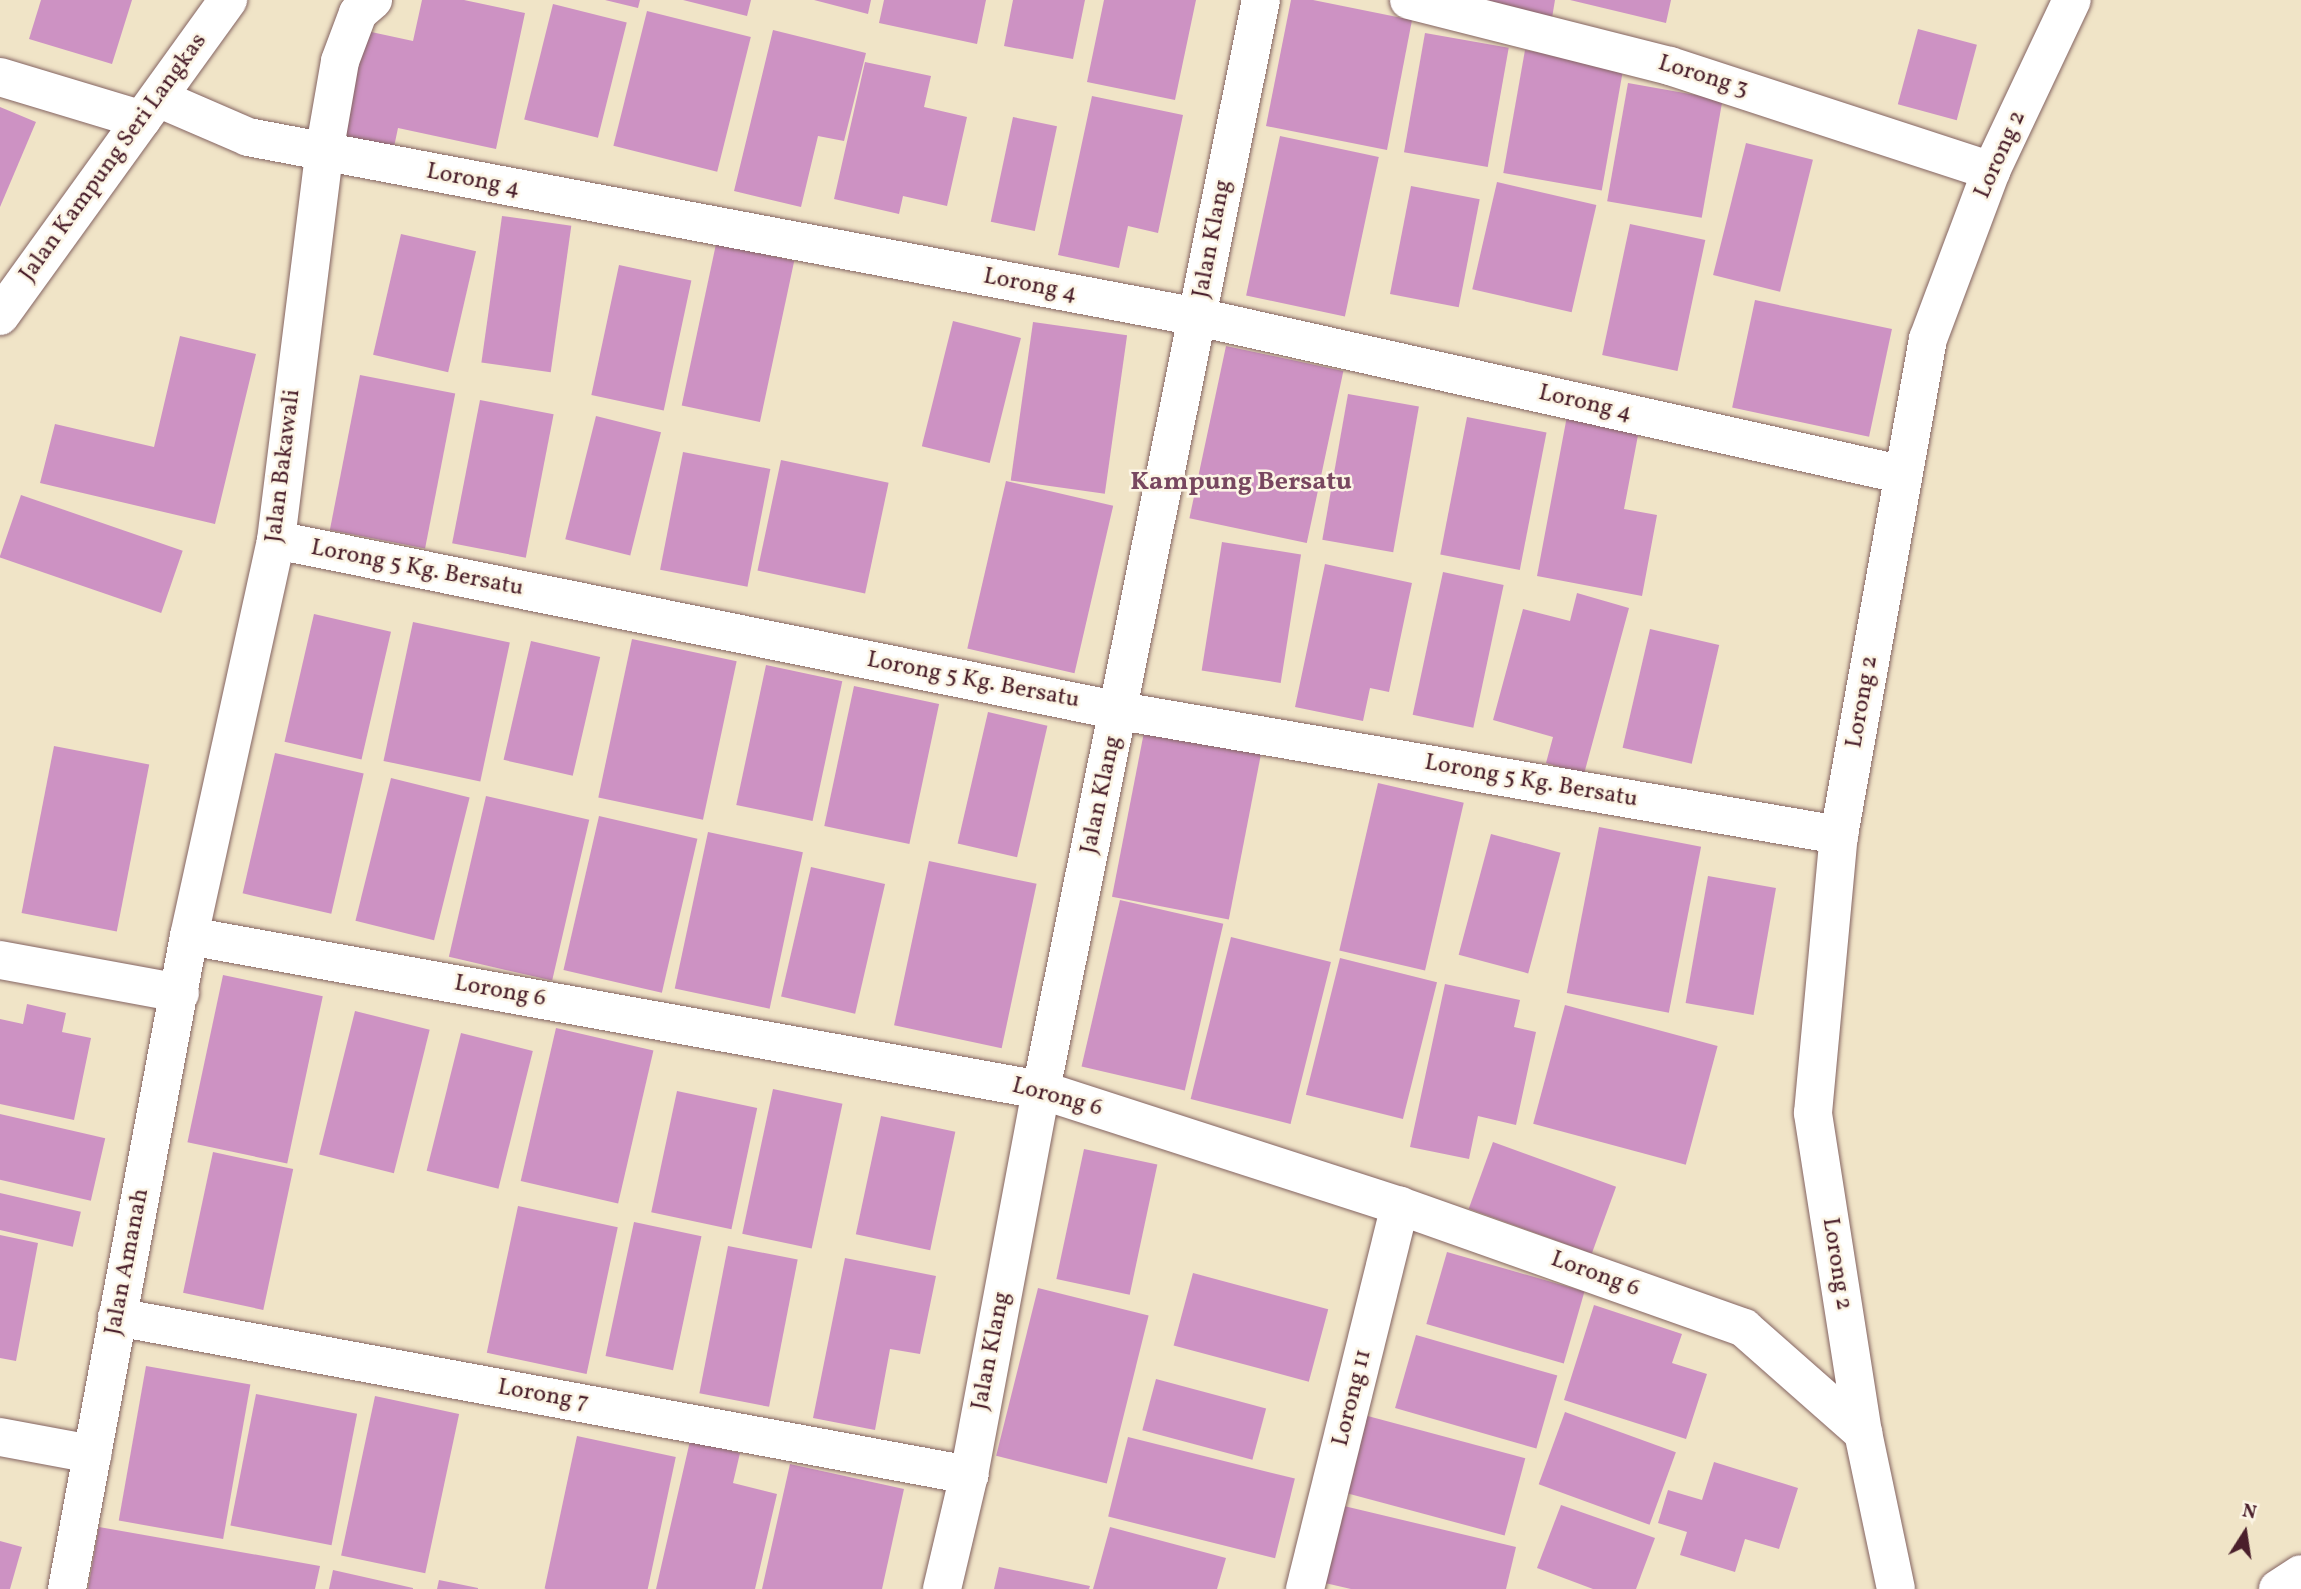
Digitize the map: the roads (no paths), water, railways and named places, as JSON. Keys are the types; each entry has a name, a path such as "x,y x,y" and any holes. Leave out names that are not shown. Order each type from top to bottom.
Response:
{"street":[{"name":"Jalan Kampung Seri Langkas","path":"0,316 163,109 228,0"},
{"name":"Jalan Bakawali","path":"188,936 276,540 324,153 340,61 358,13 373,0"},
{"name":"Jalan Klang","path":"942,1589 969,1475 1041,1090 1120,711 1261,0"},
{"name":"Lorong 3","path":"1409,0 1670,66 1991,171"},
{"name":"Lorong 2","path":"1893,1586 1863,1433 1812,1113 1839,835 1928,339 1991,171 2073,0"},
{"path":"0,77 163,109"},
{"name":"Lorong 4","path":"163,109 248,136 324,153 1198,317 1904,475"},
{"name":"Lorong 5 Kg. Bersatu","path":"276,540 1120,711 1839,835"},
{"name":"Jalan Amanah","path":"67,1589 180,993 188,936"},
{"name":"Lorong 6","path":"188,936 1041,1090 1400,1206 1744,1328 1863,1433"},
{"path":"0,960 180,993"},
{"name":"Lorong 11","path":"1305,1589 1400,1206"},
{"name":"Lorong 7","path":"117,1317 969,1475"},
{"path":"0,1437 92,1454"},
{"path":"2278,1589 2301,1574"}],"district":[{"name":"Kampung Bersatu","path":"1241,483"}]}
